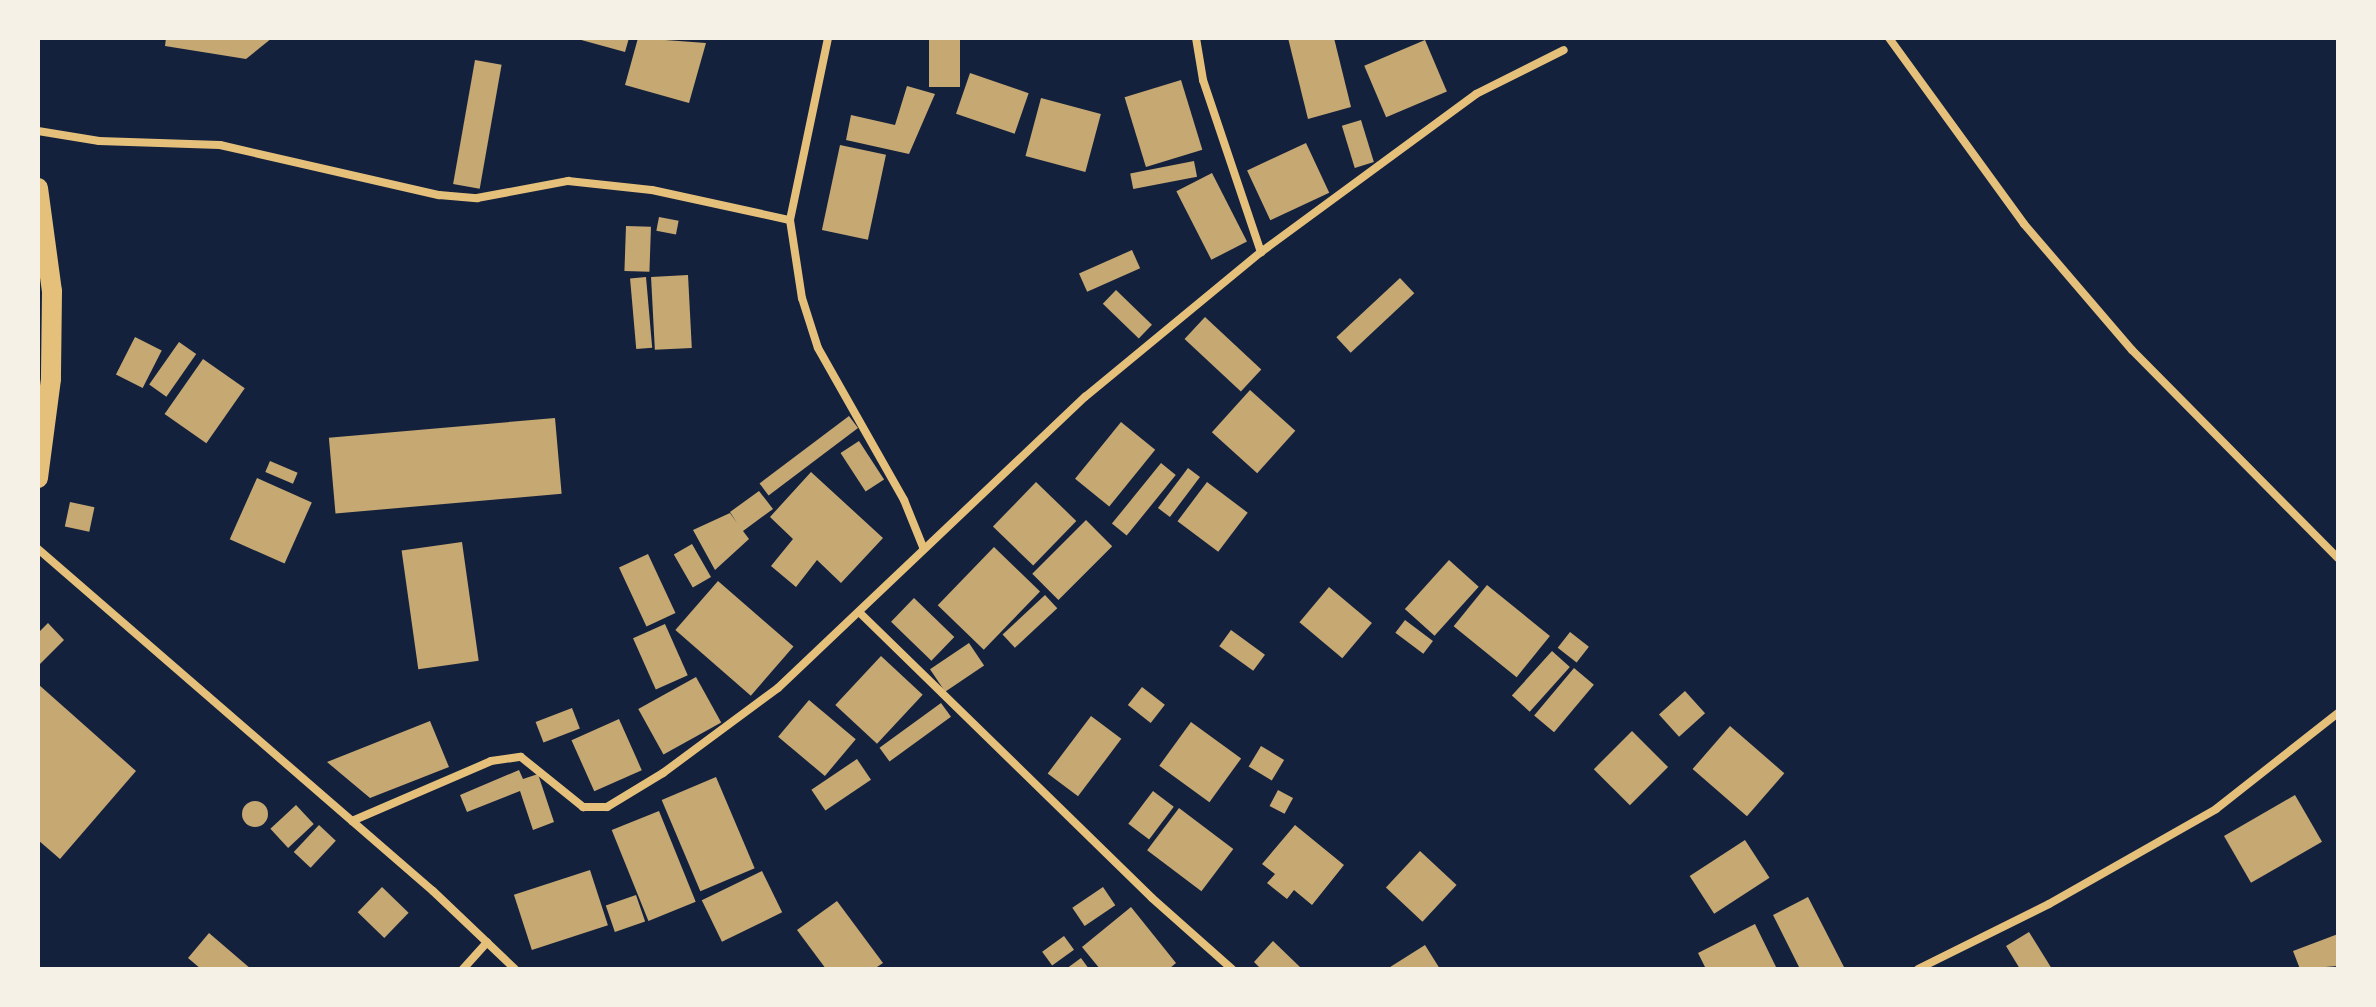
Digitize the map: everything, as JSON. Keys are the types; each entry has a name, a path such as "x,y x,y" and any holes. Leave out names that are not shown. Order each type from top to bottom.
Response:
{"main road":[{"path":"38,188 52,291 51,379 38,478"}],"street":[{"path":"828,38 790,220 802,298 818,348 904,500 923,547"},
{"path":"1196,38 1203,80 1261,252"},
{"path":"1889,38 2024,224 2132,350 2338,558"},
{"path":"352,821 491,761 521,757 583,807 607,807 663,773 778,688 923,547 1085,397 1261,252 1476,94 1564,50"},
{"path":"38,131 99,141 220,145 439,195 477,198 568,181 652,190 790,220"},
{"path":"38,549 352,821 515,969"},
{"path":"859,612 1152,898 1232,969"},
{"path":"1918,969 2049,904 2216,809 2338,713"},
{"path":"463,969 487,942"}],"building":[{"path":"166,38 272,38 246,59 165,46"},
{"path":"574,38 629,38 625,52"},
{"path":"638,38 706,43 689,103 625,85"},
{"path":"929,38 960,38 960,87 929,87"},
{"path":"1288,38 1334,38 1351,107 1308,119"},
{"path":"1425,40 1447,92 1386,117 1364,66"},
{"path":"475,60 502,65 480,189 453,184"},
{"path":"970,73 1029,93 1015,134 956,114"},
{"path":"1181,80 1202,150 1146,167 1125,97"},
{"path":"907,86 935,94 909,154 846,140 851,115 895,125"},
{"path":"1041,98 1101,114 1085,172 1025,156"},
{"path":"1361,120 1374,162 1355,168 1342,126"},
{"path":"1306,143 1329,193 1270,220 1247,170"},
{"path":"840,145 886,155 868,240 822,230"},
{"path":"1194,161 1197,177 1133,189 1130,173"},
{"path":"1212,173 1247,242 1211,260 1176,191"},
{"path":"659,217 679,221 676,235 656,231"},
{"path":"626,226 651,227 649,272 624,271"},
{"path":"1132,250 1140,268 1087,292 1079,274"},
{"path":"688,275 692,348 655,350 651,277"},
{"path":"646,277 652,348 636,349 630,278"},
{"path":"1400,278 1414,293 1351,353 1336,337"},
{"path":"1116,290 1152,325 1139,338 1103,304"},
{"path":"1205,317 1261,370 1241,391 1185,339"},
{"path":"135,337 162,351 143,388 116,374"},
{"path":"179,342 196,354 166,397 149,385"},
{"path":"203,359 245,388 206,443 165,414"},
{"path":"1250,390 1295,431 1257,473 1212,432"},
{"path":"849,416 858,428 769,495 760,483"},
{"path":"555,418 562,494 335,513 329,438"},
{"path":"1121,422 1155,450 1109,506 1075,479"},
{"path":"859,441 884,480 866,492 841,453"},
{"path":"270,461 298,473 293,484 265,472"},
{"path":"1161,463 1176,475 1127,536 1112,524"},
{"path":"1188,468 1200,477 1170,517 1158,508"},
{"path":"811,472 883,538 841,583 817,560 796,587 771,566 793,539 770,517"},
{"path":"257,478 312,502 285,564 230,539"},
{"path":"1036,482 1076,521 1033,565 993,527"},
{"path":"1207,482 1248,513 1218,552 1178,521"},
{"path":"759,491 773,509 743,531 749,539 715,570 693,530 730,513 737,523 730,512"},
{"path":"70,502 94,507 89,532 65,526"},
{"path":"1086,520 1112,546 1058,600 1032,574"},
{"path":"462,542 479,661 418,669 402,550"},
{"path":"692,544 711,577 693,587 674,554"},
{"path":"994,547 1040,591 984,650 938,605"},
{"path":"648,554 675,613 646,626 619,568"},
{"path":"1449,560 1479,587 1435,636 1405,609"},
{"path":"718,581 793,647 751,696 675,630"},
{"path":"1487,585 1550,636 1517,677 1454,626"},
{"path":"1329,587 1372,623 1342,658 1299,622"},
{"path":"1045,595 1057,608 1015,648 1003,635"},
{"path":"914,598 954,637 931,661 891,622"},
{"path":"1405,620 1433,641 1423,654 1395,633"},
{"path":"48,623 64,640 38,666 38,633"},
{"path":"665,624 688,675 656,689 633,638"},
{"path":"1231,630 1265,655 1253,671 1219,646"},
{"path":"1570,632 1589,647 1577,663 1558,648"},
{"path":"969,643 984,665 945,692 930,669"},
{"path":"1552,651 1570,667 1530,712 1512,696"},
{"path":"881,656 923,695 877,744 835,705"},
{"path":"1574,668 1594,685 1554,732 1534,715"},
{"path":"696,677 721,722 663,754 638,709"},
{"path":"38,684 136,771 60,859 38,840"},
{"path":"1142,687 1165,705 1151,723 1128,705"},
{"path":"1685,691 1705,713 1679,737 1659,714"},
{"path":"809,700 856,739 825,776 778,737"},
{"path":"941,703 951,717 890,761 880,748"},
{"path":"572,708 580,729 543,743 536,722"},
{"path":"1091,716 1121,739 1078,796 1048,774"},
{"path":"619,719 642,770 594,791 571,740"},
{"path":"430,721 449,767 370,798 327,762"},
{"path":"1191,722 1241,758 1209,802 1159,766"},
{"path":"1730,726 1784,773 1747,816 1693,769"},
{"path":"1632,731 1668,767 1630,805 1594,769"},
{"path":"1261,746 1284,760 1272,780 1249,767"},
{"path":"857,759 871,780 825,810 811,790"},
{"path":"519,770 523,779 538,774 554,822 533,830 520,791 467,812 460,795"},
{"path":"716,777 755,868 700,891 662,800"},
{"path":"1278,790 1293,798 1285,814 1270,806"},
{"path":"1153,791 1174,807 1149,839 1128,824"},
{"path":"2295,795 2322,842 2251,883 2224,836"},
{"path":"255,801 265,804 268,814 265,824 255,827 245,824 242,814 245,804"},
{"path":"296,805 314,824 288,848 270,829"},
{"path":"1179,808 1233,849 1201,891 1147,850"},
{"path":"659,811 696,902 648,921 612,830"},
{"path":"319,825 336,841 311,868 294,852"},
{"path":"1295,825 1344,865 1312,905 1294,890 1287,899 1267,883 1275,874 1262,864"},
{"path":"1745,840 1770,878 1714,914 1690,876"},
{"path":"1420,851 1457,885 1422,922 1386,888"},
{"path":"590,870 608,925 532,950 514,895"},
{"path":"762,871 782,912 722,942 702,900"},
{"path":"382,887 409,913 384,938 358,912"},
{"path":"1103,887 1115,905 1085,926 1072,908"},
{"path":"636,895 645,921 615,932 606,905"},
{"path":"1808,897 1845,969 1800,969 1773,915"},
{"path":"837,901 883,963 874,969 826,969 797,930"},
{"path":"1131,907 1176,963 1169,969 1100,969 1082,947"},
{"path":"1755,924 1777,969 1706,969 1698,953"},
{"path":"2029,932 2052,969 2020,969 2006,946"},
{"path":"209,933 251,969 201,969 188,958"},
{"path":"2338,934 2338,966 2300,969 2293,951"},
{"path":"1064,936 1074,950 1052,966 1042,952"},
{"path":"1273,941 1300,967 1298,969 1261,969 1254,962"},
{"path":"1425,945 1440,969 1387,969"},
{"path":"1081,958 1089,969 1066,969"}]}
